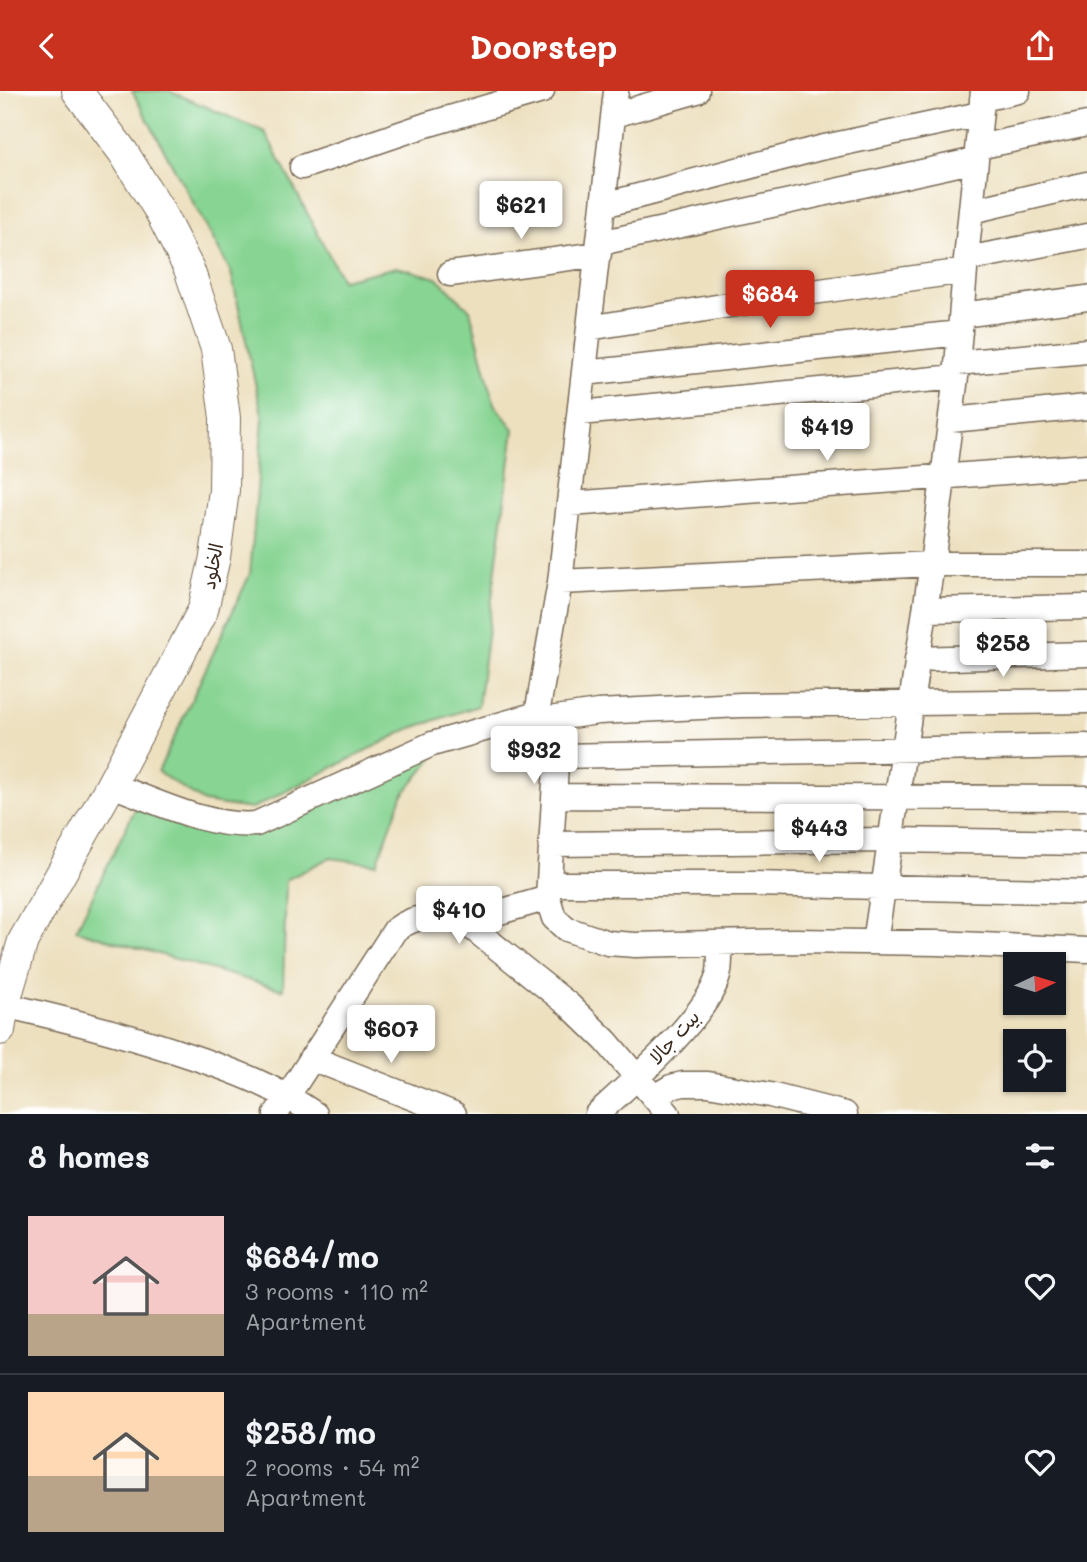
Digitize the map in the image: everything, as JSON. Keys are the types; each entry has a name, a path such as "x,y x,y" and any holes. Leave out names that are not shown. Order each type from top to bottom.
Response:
{"street":[{"name":"الخلود","path":"2,1017 23,941 111,785 203,610 215,557 224,490 225,418 216,349 189,269 159,210 94,110 78,91"},
{"path":"302,167 426,125 542,91"},
{"path":"696,91 615,103 570,504 540,717 555,741 557,756 548,891 554,918 566,929 585,937 635,945 875,943 1087,950"},
{"path":"604,205 820,148 1018,91"},
{"path":"875,943 951,420 982,101"},
{"path":"450,274 599,248 1087,124"},
{"path":"971,211 1087,184"},
{"path":"589,328 965,265 1087,236"},
{"path":"583,373 961,324 1087,298"},
{"path":"580,413 957,370 1087,351"},
{"path":"951,420 1087,407"},
{"path":"570,504 1087,466"},
{"path":"560,582 932,565 1087,563"},
{"path":"925,610 1087,607"},
{"path":"917,659 1087,654"},
{"path":"111,785 205,818 233,825 256,824 423,748 464,733 540,717 741,705 1087,701"},
{"path":"557,756 1087,746"},
{"path":"556,796 1087,798"},
{"path":"552,844 891,840 1087,843"},
{"path":"465,922 548,891 884,888 1087,892"},
{"path":"282,1104 395,930 408,920 444,917 465,922 569,1005 606,1041 661,1106 671,1087 708,1084 771,1095 845,1114"},
{"name":"بيت جالا","path":"597,1114 636,1078 697,1014 712,993 719,974 719,943"},
{"path":"2,1017 145,1041 232,1070 282,1104 315,1114"},
{"path":"311,1058 454,1114"}],"green space":[{"path":"132,91 169,91 265,132 342,280 397,267 437,278 470,310 494,404 514,429 478,706 409,729 251,809 204,802 158,772 250,574 263,419 231,272"},
{"path":"444,744 402,796 377,864 329,858 286,880 283,990 76,930 139,801 256,824"}]}
